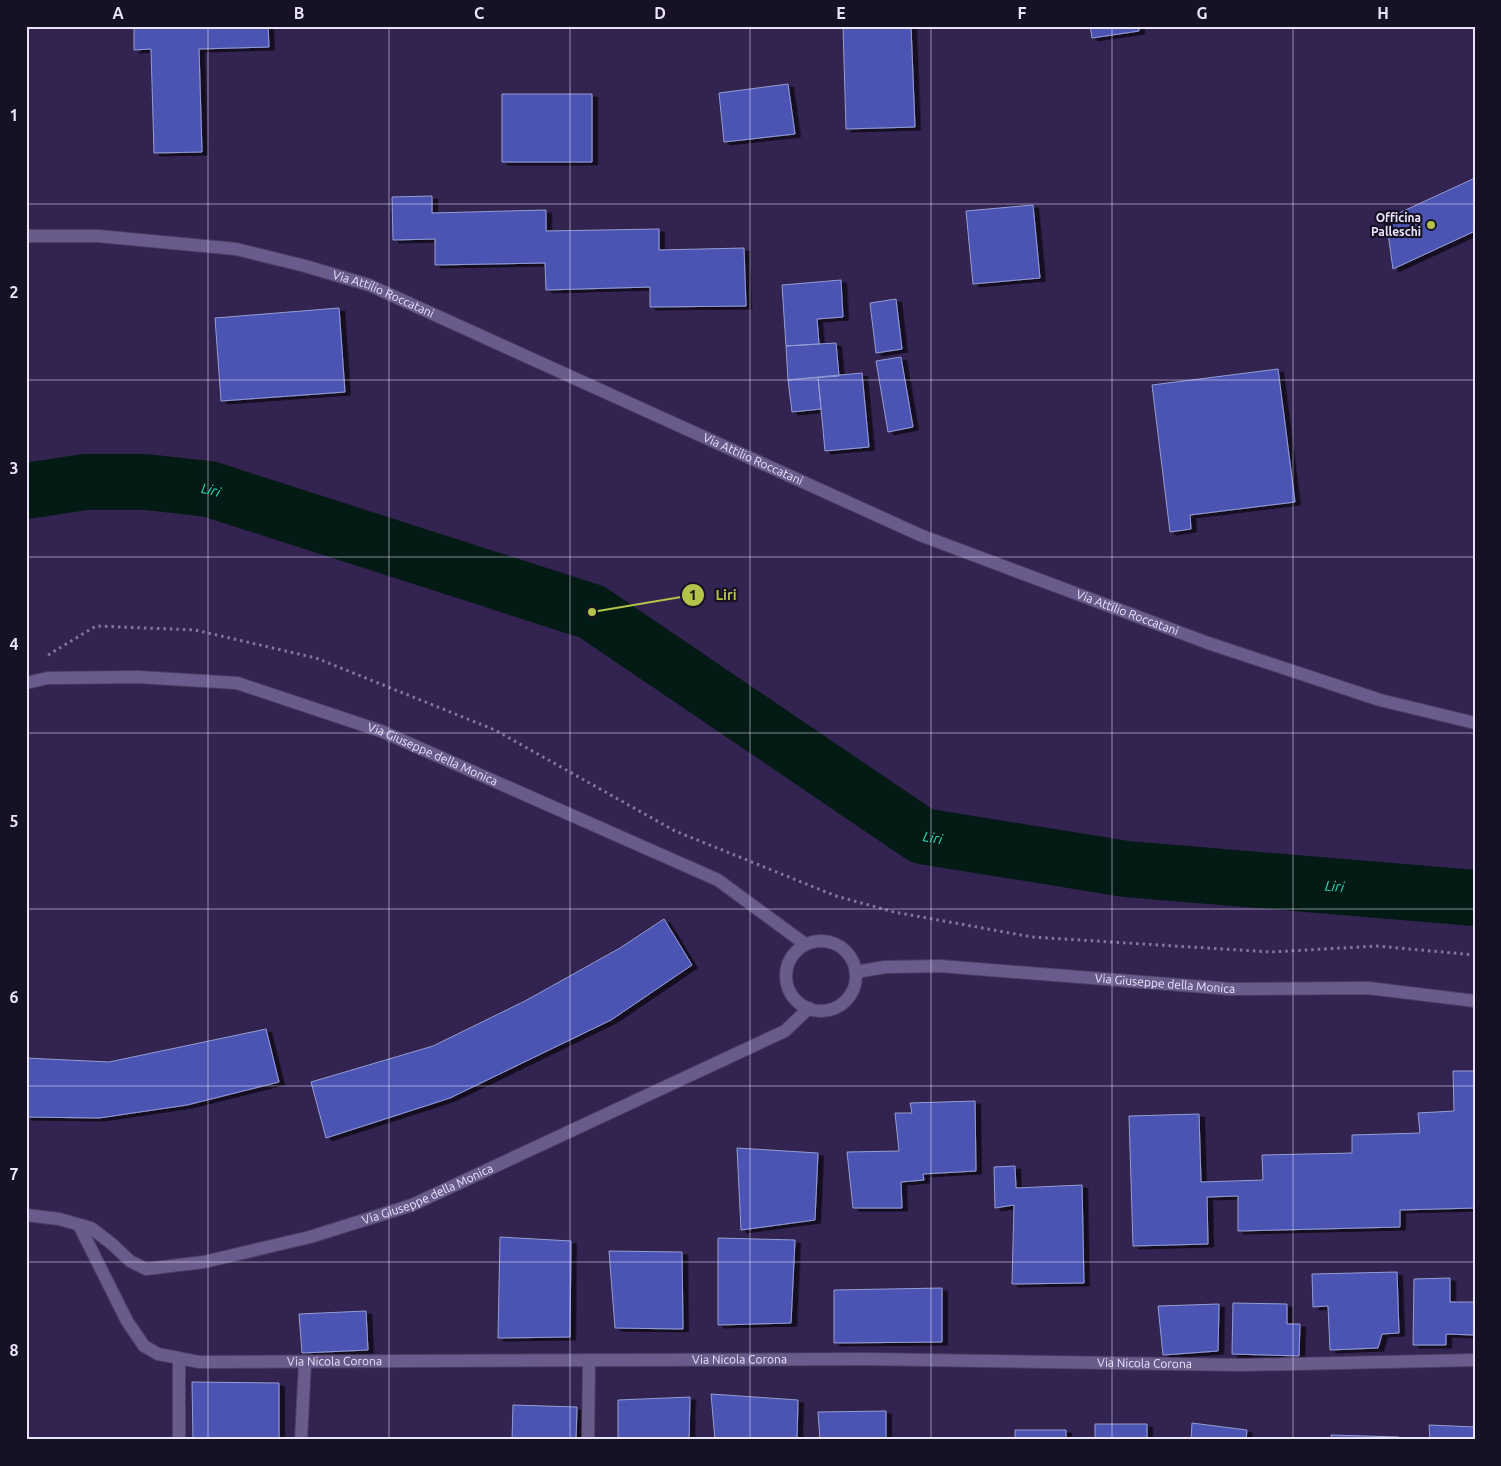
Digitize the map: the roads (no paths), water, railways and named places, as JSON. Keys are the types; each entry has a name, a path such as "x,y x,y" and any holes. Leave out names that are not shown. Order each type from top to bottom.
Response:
{"street":[{"name":"Via Attilio Roccatani","path":"26,236 98,236 236,249 305,266 369,285 920,535 1208,643 1380,700 1475,723"},
{"name":"Via Giuseppe della Monica","path":"26,683 48,678 138,677 237,683 381,731 718,880 805,944"},
{"path":"816,941 827,941 838,945 847,952 853,961 856,972 855,984 850,994 842,1003 826,1010 809,1008 798,1002 791,993 786,977 789,960 796,951 805,944 816,941"},
{"name":"Via Giuseppe della Monica","path":"856,972 885,967 940,966 1231,989 1368,988 1475,1001"},
{"name":"Via Giuseppe della Monica","path":"26,1215 59,1219 91,1228 130,1261 146,1269 204,1262 310,1237 412,1205 786,1031 809,1008"},
{"name":"Via Nicola Corona","path":"79,1225 127,1321 144,1346 158,1354 198,1362 866,1360 1242,1365 1475,1360"},
{"path":"179,1359 179,1440"},
{"path":"588,1440 589,1360"},
{"path":"301,1440 305,1362"}],"waterway":[{"name":"Liri","path":"26,491 85,482 146,482 209,489 592,612 922,836 1126,869 1475,898"}],"place":[{"name":"Officina Palleschi","path":"1431,225"},
{"name":"Liri","path":"592,612"}]}
